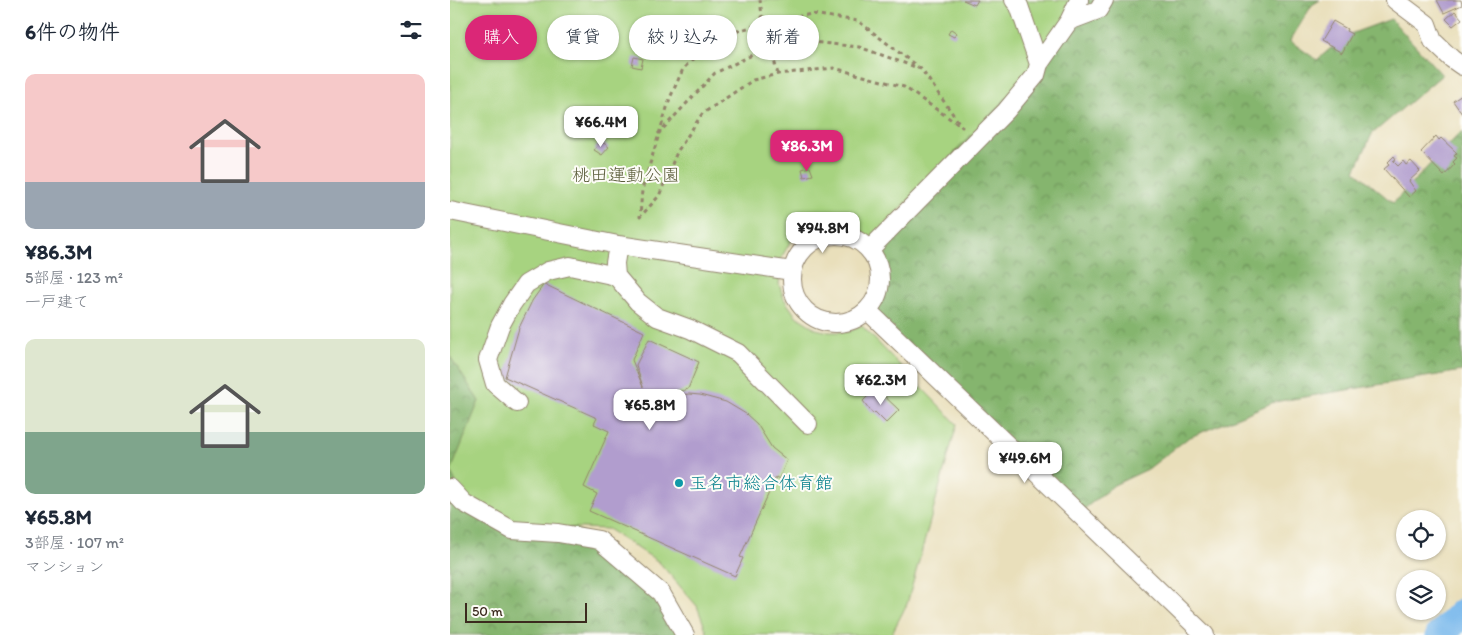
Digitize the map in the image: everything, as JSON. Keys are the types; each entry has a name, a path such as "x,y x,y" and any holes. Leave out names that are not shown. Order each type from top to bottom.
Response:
{"street":[{"path":"1014,0 1019,6 1039,64"},
{"path":"869,250 1006,111 1036,74 1039,64 1069,21 1079,0"},
{"path":"1069,21 1098,10 1104,0"},
{"path":"1394,0 1427,24 1433,41 1462,66"},
{"path":"450,210 618,246 792,271"},
{"path":"830,235 844,236 858,241 869,250 879,269 880,280 874,301 867,310 856,318 842,323 828,323 815,318 804,310 796,298 792,285 792,271 797,258 805,247 817,239 830,235"},
{"path":"618,246 615,263 616,276 638,302 658,317 690,329 738,353 808,424"},
{"path":"517,403 495,384 488,360 500,326 526,284 548,271 570,266 616,276"},
{"path":"867,310 1205,635"},
{"path":"450,488 464,503 512,530 558,533 600,540 661,593 686,635"}],"path":[{"path":"760,0 762,15"},
{"path":"747,28 708,43 683,68 670,98 658,134 642,190 640,217 659,196 678,152 702,114 753,80 778,74 834,68 904,87 962,127 921,69 858,21 819,15"},
{"path":"658,134 715,73 765,49 812,42 859,47 921,69"},
{"path":"774,60 778,74"}],"green space":[{"name":"桃田運動公園","path":"450,0 1081,0 1039,64 872,239 859,229 842,223 822,223 805,228 791,241 781,258 779,284 784,299 796,316 816,329 829,332 848,332 862,326 957,424 907,604 891,635 708,635 697,606 659,562 608,529 556,527 512,530 464,503 451,471 479,401 450,356"},
{"path":"1079,0 1320,0 1312,5 1290,41 1317,60 1345,36 1391,19 1442,75 1372,134 1355,171 1393,203 1462,131 1462,371 1274,402 1188,438 1148,469 1114,485 1079,513 873,315 884,292 885,284 883,270 874,253"},
{"path":"450,356 479,401 451,471 599,540 661,593 685,635 450,635"}],"building":[{"path":"963,0 978,0 975,5"},
{"path":"1437,0 1461,0 1462,5 1444,13"},
{"path":"1455,11 1462,19 1453,26 1446,19"},
{"path":"1333,21 1352,34 1342,53 1321,41"},
{"path":"951,29 957,33 954,37 948,34"},
{"path":"633,60 643,60 641,68 632,66"},
{"path":"1462,95 1462,114 1453,101"},
{"path":"615,120 624,125 618,134 610,129"},
{"path":"1436,136 1439,140 1441,138 1457,153 1454,156 1457,158 1453,162 1455,164 1444,176 1421,152"},
{"path":"601,141 609,147 602,155 594,150"},
{"path":"1394,156 1396,159 1393,161 1398,166 1403,161 1406,165 1411,161 1420,171 1409,181 1416,191 1409,197 1384,169 1389,165 1387,163"},
{"path":"810,167 813,175 804,177 802,169"},
{"name":"玉名市総合体育館","path":"544,284 644,332 632,360 643,387 636,365 649,339 699,362 688,389 664,397 689,394 726,402 746,414 757,424 772,448 787,460 779,479 776,477 740,557 743,558 735,576 589,511 597,494 584,487 609,431 594,424 597,418 505,377 519,328 532,301"},
{"path":"875,389 899,410 886,423 875,412 873,414 863,401"}],"waterway":[{"path":"1440,635 1462,613"}],"place":[{"name":"玉名市総合体育館","path":"679,483"}]}
